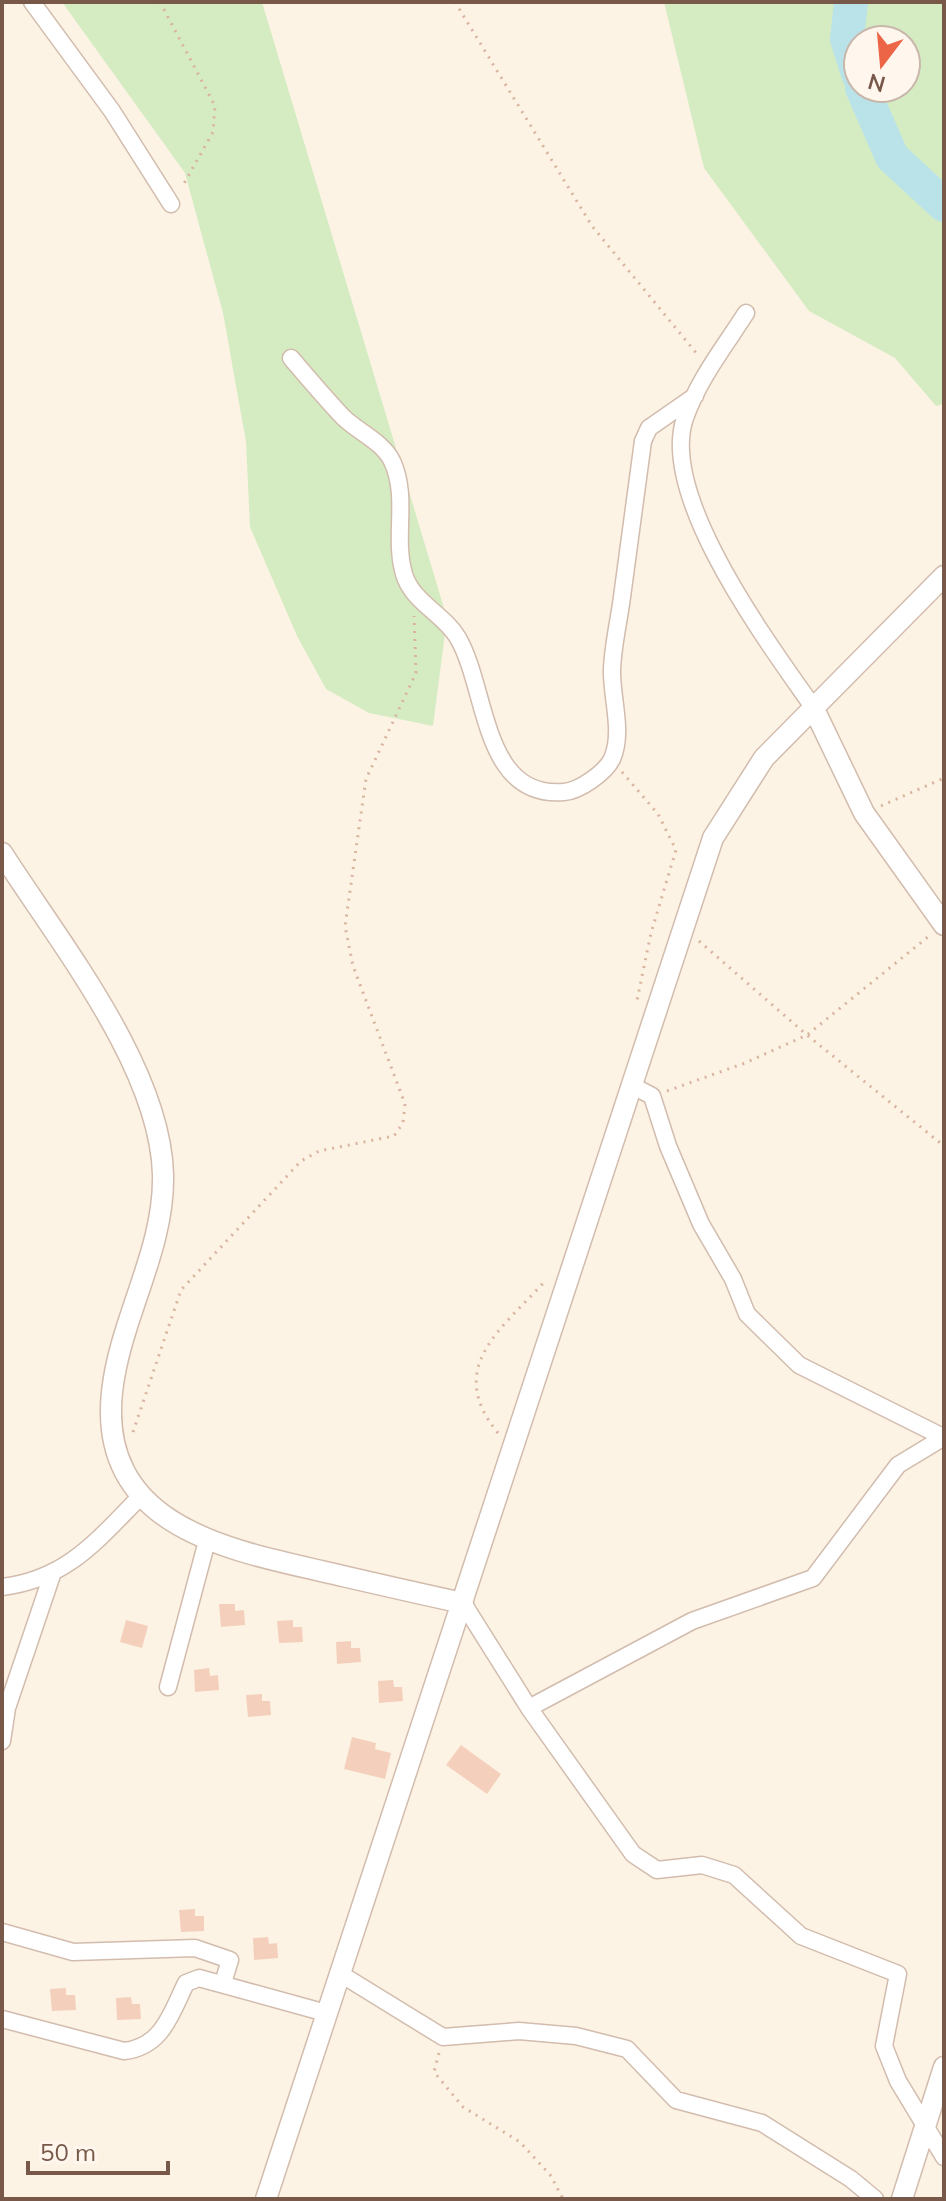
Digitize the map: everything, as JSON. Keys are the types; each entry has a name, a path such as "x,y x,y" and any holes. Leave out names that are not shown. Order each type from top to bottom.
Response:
{"street":[{"path":"32,2 112,111 171,204"},
{"path":"746,313 695,396 684,421 680,459 694,506 723,569 813,707 864,813 944,924"},
{"path":"291,358 346,420 377,443 392,460 399,487 398,543 405,576 413,593 440,616 458,639 504,766 521,784 546,794 570,792 593,778 612,760 617,738 612,668 643,441 649,428 695,396"},
{"path":"266,2199 713,838 764,758 944,576"},
{"path":"2,853 113,1025 144,1087 158,1135 163,1173 162,1207 111,1393 119,1454 142,1495 181,1530 229,1550 463,1603 529,1708 633,1854 657,1870 702,1865 734,1875 801,1936 898,1974 884,2046 898,2081 944,2157"},
{"path":"633,1086 652,1096 668,1146 701,1224 733,1279 747,1314 799,1365 943,1437"},
{"path":"529,1708 692,1621 813,1578 898,1465 943,1437"},
{"path":"2,1587 32,1583 52,1575 90,1548 142,1495"},
{"path":"168,1687 207,1541"},
{"path":"2,1741 7,1708 52,1575"},
{"path":"2,1932 73,1952 195,1948 230,1960 223,1983"},
{"path":"339,1973 443,2037 519,2031 576,2036 627,2049 676,2100 762,2123 851,2179 875,2199"},
{"path":"2,2019 124,2051 139,2049 162,2031 186,1983 199,1978 326,2013"},
{"path":"902,2199 944,2067"}],"path":[{"path":"160,2 215,106 213,132 171,204"},
{"path":"455,2 592,226 710,370"},
{"path":"119,1454 131,1437 181,1290 198,1269 301,1161 319,1151 394,1136 403,1123 405,1104 353,966 345,926 366,779 416,673 413,593"},
{"path":"612,760 658,814 676,850 651,933 636,1005"},
{"path":"864,813 944,778"},
{"path":"652,1096 745,1063 807,1035 944,924"},
{"path":"685,928 807,1035 944,1146"},
{"path":"513,1451 486,1418 475,1388 476,1366 486,1347 553,1270"},
{"path":"443,2037 434,2072 463,2107 520,2142 551,2176 563,2199"}],"green space":[{"path":"62,2 262,2 447,618 433,726 369,713 326,689 297,636 250,527 246,442 223,313 185,173"},
{"path":"664,2 944,2 944,404 936,406 895,358 809,311 704,168"}],"building":[{"path":"219,1604 235,1604 235,1611 244,1610 245,1625 221,1627"},
{"path":"126,1620 148,1626 142,1648 120,1642"},
{"path":"293,1620 293,1627 302,1627 303,1642 279,1643 277,1621"},
{"path":"351,1641 351,1648 360,1648 361,1662 337,1664 336,1642"},
{"path":"209,1668 210,1676 218,1675 219,1690 195,1692 194,1670"},
{"path":"393,1680 394,1687 402,1687 403,1701 379,1703 378,1681"},
{"path":"262,1694 262,1701 270,1701 271,1715 248,1717 246,1695"},
{"path":"352,1737 376,1743 375,1749 391,1753 385,1779 344,1769"},
{"path":"461,1745 501,1774 487,1794 446,1765"},
{"path":"195,1909 195,1916 204,1916 204,1931 181,1932 179,1910"},
{"path":"268,1937 269,1944 277,1943 278,1958 254,1960 253,1938"},
{"path":"66,1988 66,1995 75,1995 76,2010 52,2011 50,1989"},
{"path":"131,1997 132,2004 140,2004 141,2019 117,2020 116,1998"}],"waterway":[{"path":"849,24 851,2"},
{"path":"869,104 892,157 944,205"}]}
